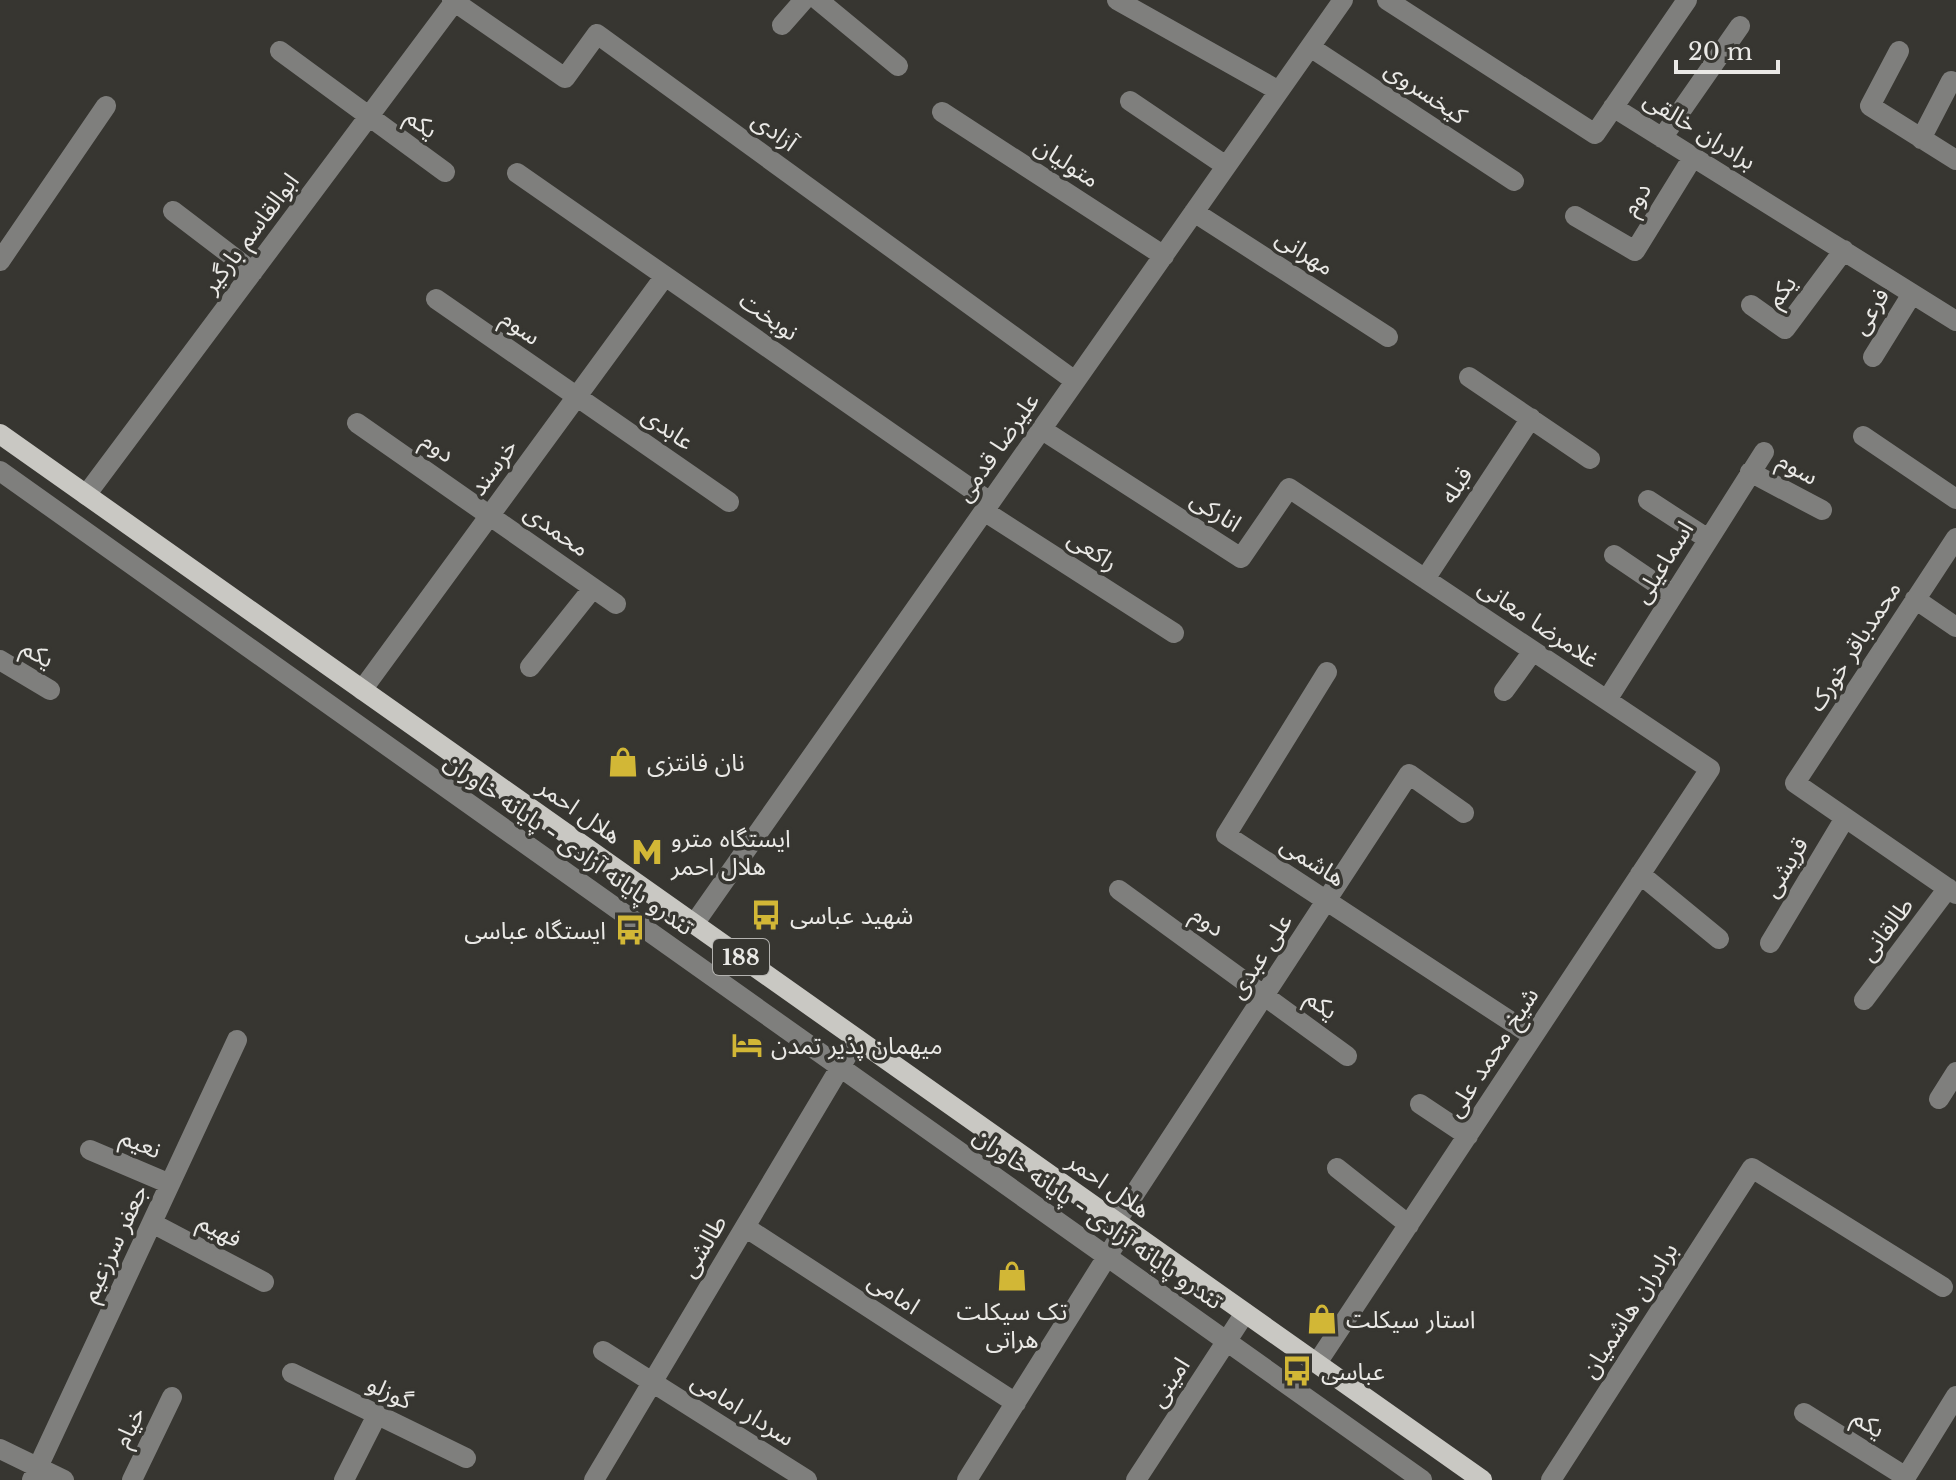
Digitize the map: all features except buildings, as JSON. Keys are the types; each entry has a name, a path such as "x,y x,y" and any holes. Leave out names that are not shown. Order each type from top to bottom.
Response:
{"main road":[{"name":"هلال احمر","path":"0,434 1482,1480"}],"street":[{"path":"782,25 804,0"},
{"path":"818,0 898,66"},
{"path":"1117,0 1279,91"},
{"name":"علیرضا قدمی","path":"694,924 1343,0"},
{"name":"برادران خالقی","path":"1387,0 1595,134 1613,107 1956,321"},
{"path":"1613,107 1687,0"},
{"name":"ابوالقاسم بارگیر","path":"86,495 454,1"},
{"name":"آزادی","path":"454,1 565,78 597,34 1075,381"},
{"path":"1662,138 1740,26"},
{"name":"کیخسروی","path":"1310,47 1514,181"},
{"path":"280,51 369,116"},
{"path":"1899,51 1870,106 1956,160"},
{"path":"1921,139 1951,81"},
{"path":"1130,101 1226,166"},
{"path":"0,261 106,106"},
{"name":"متولیان","path":"942,112 1164,256"},
{"name":"یکم","path":"369,116 445,172"},
{"name":"دوم","path":"1575,216 1635,251 1693,157"},
{"name":"نوبخت","path":"517,173 987,507"},
{"path":"173,211 253,272"},
{"name":"مهرانی","path":"1194,212 1388,337"},
{"name":"یکم","path":"1751,305 1785,329 1844,250"},
{"name":"خرسند","path":"362,690 665,276"},
{"name":"فرعی","path":"1873,357 1912,294"},
{"name":"سوم","path":"436,299 577,397"},
{"path":"1469,377 1590,459"},
{"name":"عابدی","path":"577,397 729,502"},
{"name":"قبله","path":"1425,579 1531,418"},
{"name":"دوم","path":"357,423 490,515"},
{"name":"انارکی","path":"1041,429 1241,558 1289,488 1339,521"},
{"path":"1863,436 1956,499"},
{"name":"اسماعیلی","path":"1607,700 1764,452"},
{"name":"تندرو پایانه آزادی - پایانه خاوران","path":"0,471 1422,1480"},
{"name":"سوم","path":"1750,472 1822,510"},
{"path":"1648,500 1708,539"},
{"name":"راکعی","path":"987,507 1174,633"},
{"name":"محمدی","path":"490,515 616,604"},
{"name":"غلامرضا معانی","path":"1339,521 1710,769"},
{"name":"محمدباقر خورک","path":"1845,818 1795,783 1956,538"},
{"path":"1614,555 1673,595"},
{"name":"محمدی","path":"530,667 593,588"},
{"path":"1915,599 1956,627"},
{"path":"1504,691 1533,651"},
{"name":"یکم","path":"0,660 50,690"},
{"name":"هاشمی","path":"1327,672 1226,835 1533,1036"},
{"name":"شیخ محمد علی","path":"1317,1363 1710,769"},
{"name":"علی عبدی","path":"1121,1225 1409,774 1464,813"},
{"path":"1845,818 1952,891"},
{"name":"قریشی","path":"1770,943 1845,818"},
{"path":"1640,874 1719,939"},
{"name":"دوم","path":"1119,890 1266,994"},
{"name":"طالقانی","path":"1864,1000 1952,891"},
{"name":"یکم","path":"1266,994 1347,1056"},
{"name":"طالشی","path":"594,1480 857,1039"},
{"name":"جعفر سرزعیم","path":"35,1474 237,1040"},
{"path":"1939,1099 1956,1072"},
{"path":"1420,1104 1468,1136"},
{"name":"نعیم","path":"90,1150 170,1184"},
{"path":"1337,1168 1409,1225"},
{"name":"برادران هاشمیان","path":"1551,1480 1752,1168 1943,1287"},
{"name":"فهیم","path":"152,1223 264,1282"},
{"path":"967,1480 1107,1257 1121,1225"},
{"name":"امامی","path":"745,1227 1016,1403"},
{"name":"امینی","path":"1136,1480 1245,1313"},
{"name":"سردار امامی","path":"603,1351 807,1480"},
{"name":"گوزلو","path":"292,1373 466,1458"},
{"path":"1905,1478 1956,1396"},
{"name":"خیام","path":"132,1480 172,1397"},
{"name":"یکم","path":"1804,1413 1905,1478"},
{"path":"344,1480 377,1415"},
{"path":"0,1449 35,1474 64,1480"}],"place":[{"name":"نان فانتزی","path":"623,762"},
{"name":"ایستگاه مترو هلال احمر","path":"647,852"},
{"name":"شهید عباسی","path":"766,915"},
{"name":"ایستگاه عباسی","path":"630,930"},
{"name":"میهمان پذیر تمدن","path":"747,1045"},
{"name":"تک سیکلت هراتی","path":"1012,1276"},
{"name":"استار سیکلت","path":"1322,1319"},
{"name":"عباسی","path":"1297,1371"}]}
